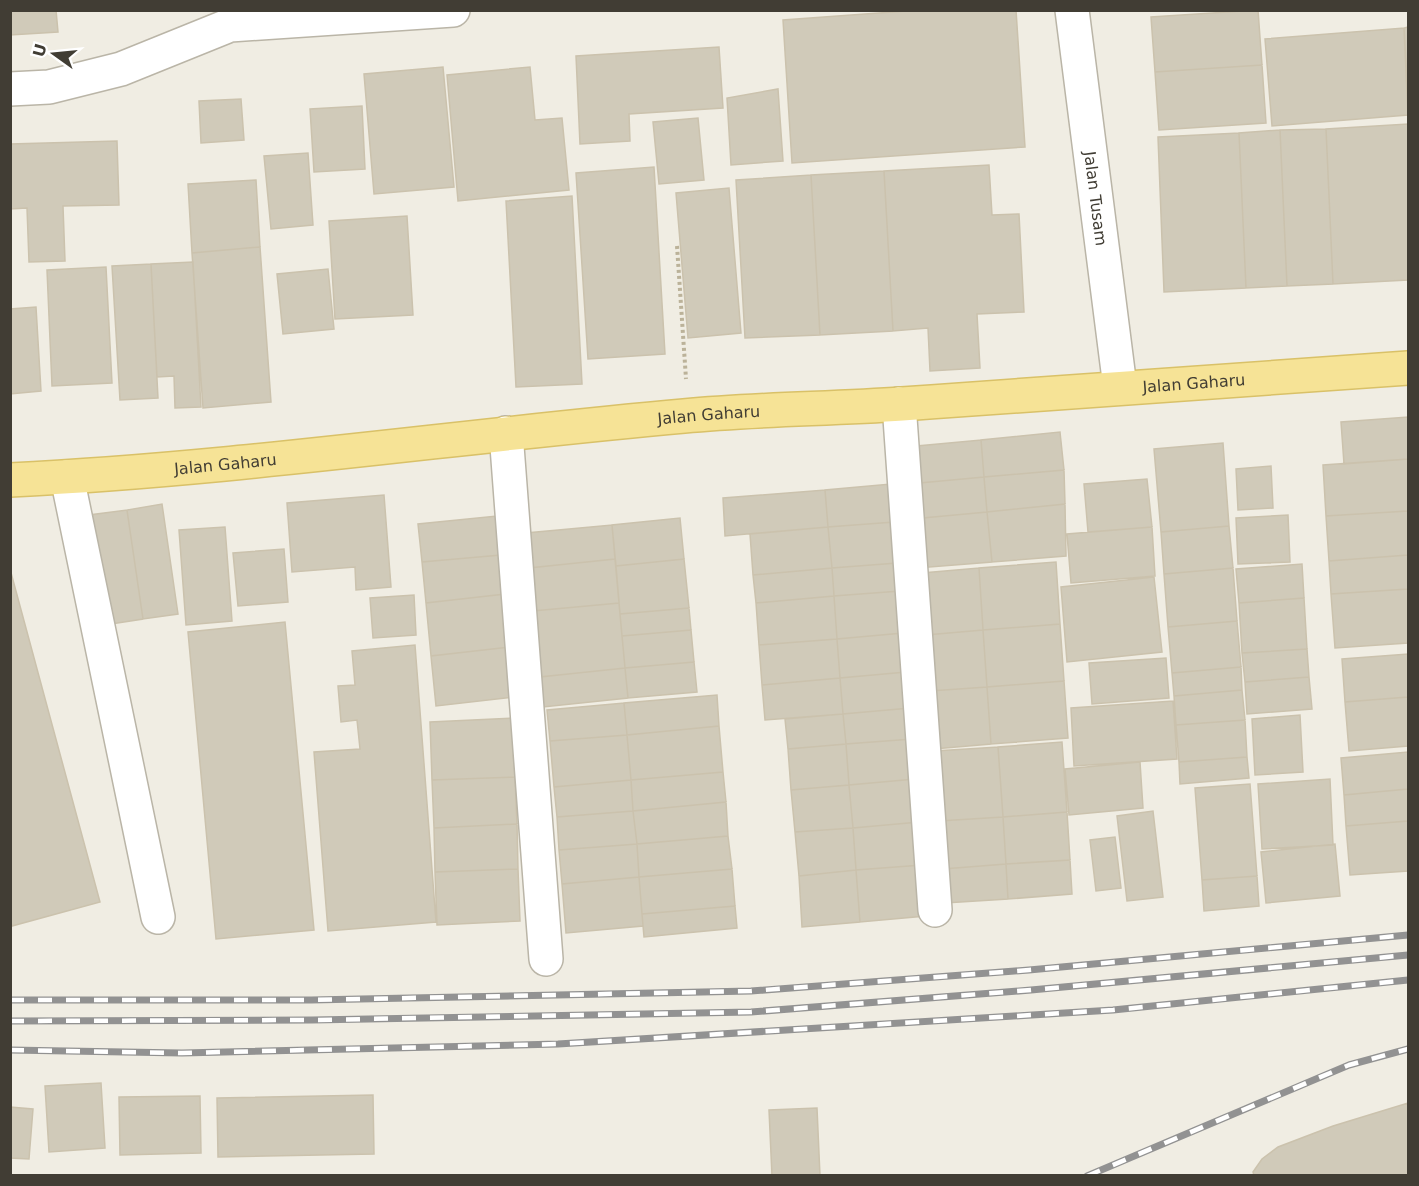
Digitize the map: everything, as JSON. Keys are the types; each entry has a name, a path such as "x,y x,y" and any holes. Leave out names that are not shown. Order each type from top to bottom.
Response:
{"main road":[{"name":"Jalan Gaharu","path":"10,480 276,459 689,415 899,404 1408,368"}],"street":[{"path":"10,89 49,87 121,69 229,18 453,10"},
{"name":"Jalan Tusam","path":"1081,11 1120,387"},
{"path":"899,404 935,910"},
{"path":"506,433 546,958"},
{"path":"67,477 158,917"}],"path":[{"path":"677,246 689,415"}],"building":[{"path":"10,10 56,10 58,32 10,35"},
{"path":"920,10 1016,10 1025,147 792,163 783,20"},
{"path":"1258,10 1262,65 1155,72 1151,17"},
{"path":"1408,27 1408,95 1404,28"},
{"path":"1404,28 1408,115 1272,126 1265,39"},
{"path":"719,47 723,108 629,114 630,141 580,144 576,56"},
{"path":"1262,65 1266,123 1159,130 1155,72"},
{"path":"443,67 454,187 374,194 364,74"},
{"path":"530,67 535,120 562,118 569,190 458,201 447,75"},
{"path":"778,89 783,161 731,165 727,98"},
{"path":"241,99 244,140 201,143 199,101"},
{"path":"362,106 365,169 314,172 310,109"},
{"path":"698,118 704,180 659,184 653,122"},
{"path":"1408,124 1408,280 1333,284 1326,129"},
{"path":"1326,129 1333,284 1287,286 1280,130"},
{"path":"1280,130 1287,286 1246,288 1239,133"},
{"path":"1239,133 1246,288 1164,292 1158,137"},
{"path":"117,141 119,205 63,206 65,261 29,262 27,208 10,209 10,144"},
{"path":"308,153 313,225 271,229 264,156"},
{"path":"989,165 992,215 1019,214 1024,312 977,314 980,368 930,371 928,328 893,331 884,171"},
{"path":"654,167 665,354 588,359 576,173"},
{"path":"884,171 893,331 820,335 811,175"},
{"path":"811,175 820,335 745,338 736,180"},
{"path":"256,180 260,247 192,253 188,184"},
{"path":"729,188 741,333 688,338 676,193"},
{"path":"572,196 582,384 516,387 506,201"},
{"path":"407,216 413,315 335,319 329,221"},
{"path":"260,247 271,402 203,408 192,253"},
{"path":"193,262 201,407 175,408 174,376 157,377 151,264"},
{"path":"151,264 158,398 120,400 112,266"},
{"path":"106,267 112,383 52,386 47,270"},
{"path":"328,269 334,329 283,334 277,274"},
{"path":"36,307 41,391 10,394 10,309"},
{"path":"1408,417 1408,459 1344,464 1341,422"},
{"path":"1060,432 1064,470 984,477 981,440"},
{"path":"981,440 984,477 909,484 906,447"},
{"path":"1223,443 1229,526 1161,532 1154,449"},
{"path":"1408,459 1408,511 1326,516 1323,465"},
{"path":"1271,466 1273,508 1238,510 1236,469"},
{"path":"1064,470 1065,504 987,512 984,477"},
{"path":"984,477 987,512 912,519 909,484"},
{"path":"1147,479 1152,527 1088,532 1084,484"},
{"path":"891,484 894,522 828,527 825,490"},
{"path":"825,490 828,527 725,536 723,498"},
{"path":"384,495 391,587 356,590 355,567 292,572 287,503"},
{"path":"162,504 178,614 143,619 127,510"},
{"path":"1065,504 1066,556 992,562 987,512"},
{"path":"127,510 143,619 105,625 89,515"},
{"path":"1408,511 1408,555 1329,561 1326,516"},
{"path":"987,512 992,562 917,568 912,519"},
{"path":"1288,515 1290,562 1238,564 1236,518"},
{"path":"497,516 501,555 422,562 418,524"},
{"path":"680,518 684,559 616,566 612,525"},
{"path":"894,522 897,563 832,568 828,527"},
{"path":"612,525 615,559 529,568 526,533"},
{"path":"1229,526 1233,568 1164,574 1161,532"},
{"path":"225,527 232,621 186,625 179,530"},
{"path":"828,527 832,568 753,575 750,534"},
{"path":"1152,527 1155,576 1071,583 1067,534"},
{"path":"284,549 288,602 238,606 233,553"},
{"path":"501,555 505,594 426,603 422,562"},
{"path":"1408,555 1408,589 1331,594 1329,561"},
{"path":"615,559 619,603 533,611 529,568"},
{"path":"684,559 689,608 620,614 616,566"},
{"path":"1056,562 1060,624 983,630 979,568"},
{"path":"897,563 900,591 834,596 832,568"},
{"path":"1302,564 1304,598 1239,603 1236,569"},
{"path":"832,568 834,596 756,603 753,575"},
{"path":"979,568 983,630 926,635 922,573"},
{"path":"1233,568 1237,621 1168,627 1164,574"},
{"path":"10,569 100,902 12,926 10,919"},
{"path":"1154,577 1162,652 1067,662 1061,587"},
{"path":"1408,589 1408,643 1335,648 1331,594"},
{"path":"900,591 903,633 837,639 834,596"},
{"path":"505,594 510,647 431,656 426,603"},
{"path":"414,595 416,635 373,638 370,598"},
{"path":"834,596 837,639 759,645 756,603"},
{"path":"1304,598 1307,649 1242,653 1239,603"},
{"path":"619,603 625,668 540,677 533,611"},
{"path":"689,608 691,630 622,636 620,614"},
{"path":"1237,621 1241,667 1172,673 1168,627"},
{"path":"285,622 314,930 216,939 188,632"},
{"path":"1060,624 1064,681 987,687 983,630"},
{"path":"691,630 694,662 625,668 622,636"},
{"path":"983,630 987,687 930,691 926,635"},
{"path":"903,633 906,672 840,678 837,639"},
{"path":"837,639 840,678 762,685 759,645"},
{"path":"415,645 436,922 328,931 314,752 360,749 357,720 341,722 338,686 355,685 352,651"},
{"path":"510,647 515,697 436,706 431,656"},
{"path":"1307,649 1309,677 1245,682 1242,653"},
{"path":"1408,654 1408,697 1345,702 1342,659"},
{"path":"1166,658 1169,698 1092,704 1089,663"},
{"path":"694,662 697,692 628,698 625,668"},
{"path":"1241,667 1242,690 1174,696 1172,673"},
{"path":"625,668 628,698 543,707 540,677"},
{"path":"906,672 910,708 843,714 840,678"},
{"path":"1309,677 1312,709 1247,714 1245,682"},
{"path":"840,678 843,714 765,720 762,685"},
{"path":"1064,681 1068,738 991,744 987,687"},
{"path":"987,687 991,744 934,749 930,691"},
{"path":"1242,690 1245,720 1176,725 1174,696"},
{"path":"717,695 719,726 627,735 624,703"},
{"path":"1408,697 1408,746 1349,751 1345,702"},
{"path":"1173,701 1177,759 1074,766 1071,708"},
{"path":"624,703 627,735 550,741 547,710"},
{"path":"910,708 912,739 846,744 843,714"},
{"path":"843,714 846,744 788,749 785,719"},
{"path":"1300,715 1303,772 1255,775 1252,719"},
{"path":"513,718 515,777 432,780 430,722"},
{"path":"1245,720 1247,757 1179,762 1176,725"},
{"path":"719,726 723,772 631,780 627,735"},
{"path":"627,735 631,780 554,787 550,741"},
{"path":"912,739 915,779 849,785 846,744"},
{"path":"1062,742 1067,812 1003,817 998,747"},
{"path":"846,744 849,785 791,790 788,749"},
{"path":"998,747 1003,817 939,821 935,751"},
{"path":"1408,752 1408,789 1344,795 1341,758"},
{"path":"1247,757 1249,778 1180,784 1179,762"},
{"path":"1140,762 1143,808 1069,815 1065,769"},
{"path":"723,772 726,802 633,811 631,780"},
{"path":"515,777 517,824 434,828 432,780"},
{"path":"915,779 919,822 853,828 849,785"},
{"path":"1330,779 1333,845 1262,849 1258,784"},
{"path":"631,780 633,811 557,817 554,787"},
{"path":"1250,784 1257,876 1202,880 1195,788"},
{"path":"849,785 853,828 795,832 791,790"},
{"path":"1408,789 1408,821 1346,826 1344,795"},
{"path":"726,802 728,836 637,844 633,811"},
{"path":"633,811 637,844 559,850 557,817"},
{"path":"1153,811 1163,897 1127,901 1117,816"},
{"path":"1067,812 1070,860 1006,864 1003,817"},
{"path":"1003,817 1006,864 943,869 939,821"},
{"path":"1408,821 1408,871 1350,875 1346,826"},
{"path":"919,822 922,865 856,870 853,828"},
{"path":"517,824 518,869 435,872 434,828"},
{"path":"853,828 856,870 799,876 795,832"},
{"path":"728,836 732,869 639,877 637,844"},
{"path":"1115,837 1121,888 1096,891 1090,840"},
{"path":"637,844 639,877 562,884 559,850"},
{"path":"1335,844 1340,896 1266,903 1261,852"},
{"path":"1070,860 1072,894 1008,899 1006,864"},
{"path":"1006,864 1008,899 945,903 943,869"},
{"path":"922,865 926,916 860,922 856,870"},
{"path":"518,869 520,921 437,925 435,872"},
{"path":"732,869 735,906 642,914 639,877"},
{"path":"856,870 860,922 802,927 799,876"},
{"path":"1257,876 1259,906 1204,911 1202,880"},
{"path":"639,877 643,926 566,933 562,884"},
{"path":"735,906 737,928 644,937 642,914"},
{"path":"101,1083 105,1148 49,1152 45,1086"},
{"path":"373,1095 374,1154 218,1157 217,1098"},
{"path":"200,1096 201,1153 120,1155 119,1097"},
{"path":"1408,1103 1408,1176 1254,1176 1253,1172 1262,1159 1278,1147 1333,1126"},
{"path":"10,1107 33,1109 29,1159 10,1158"},
{"path":"817,1108 820,1176 772,1176 769,1110"}],"railway":[{"path":"10,1000 311,1000 751,991 1029,970 1408,935"},
{"path":"10,1021 312,1020 751,1012 1031,990 1408,955"},
{"path":"10,1050 182,1053 558,1044 1113,1010 1408,980"},
{"path":"1087,1176 1349,1065 1408,1049"}]}
